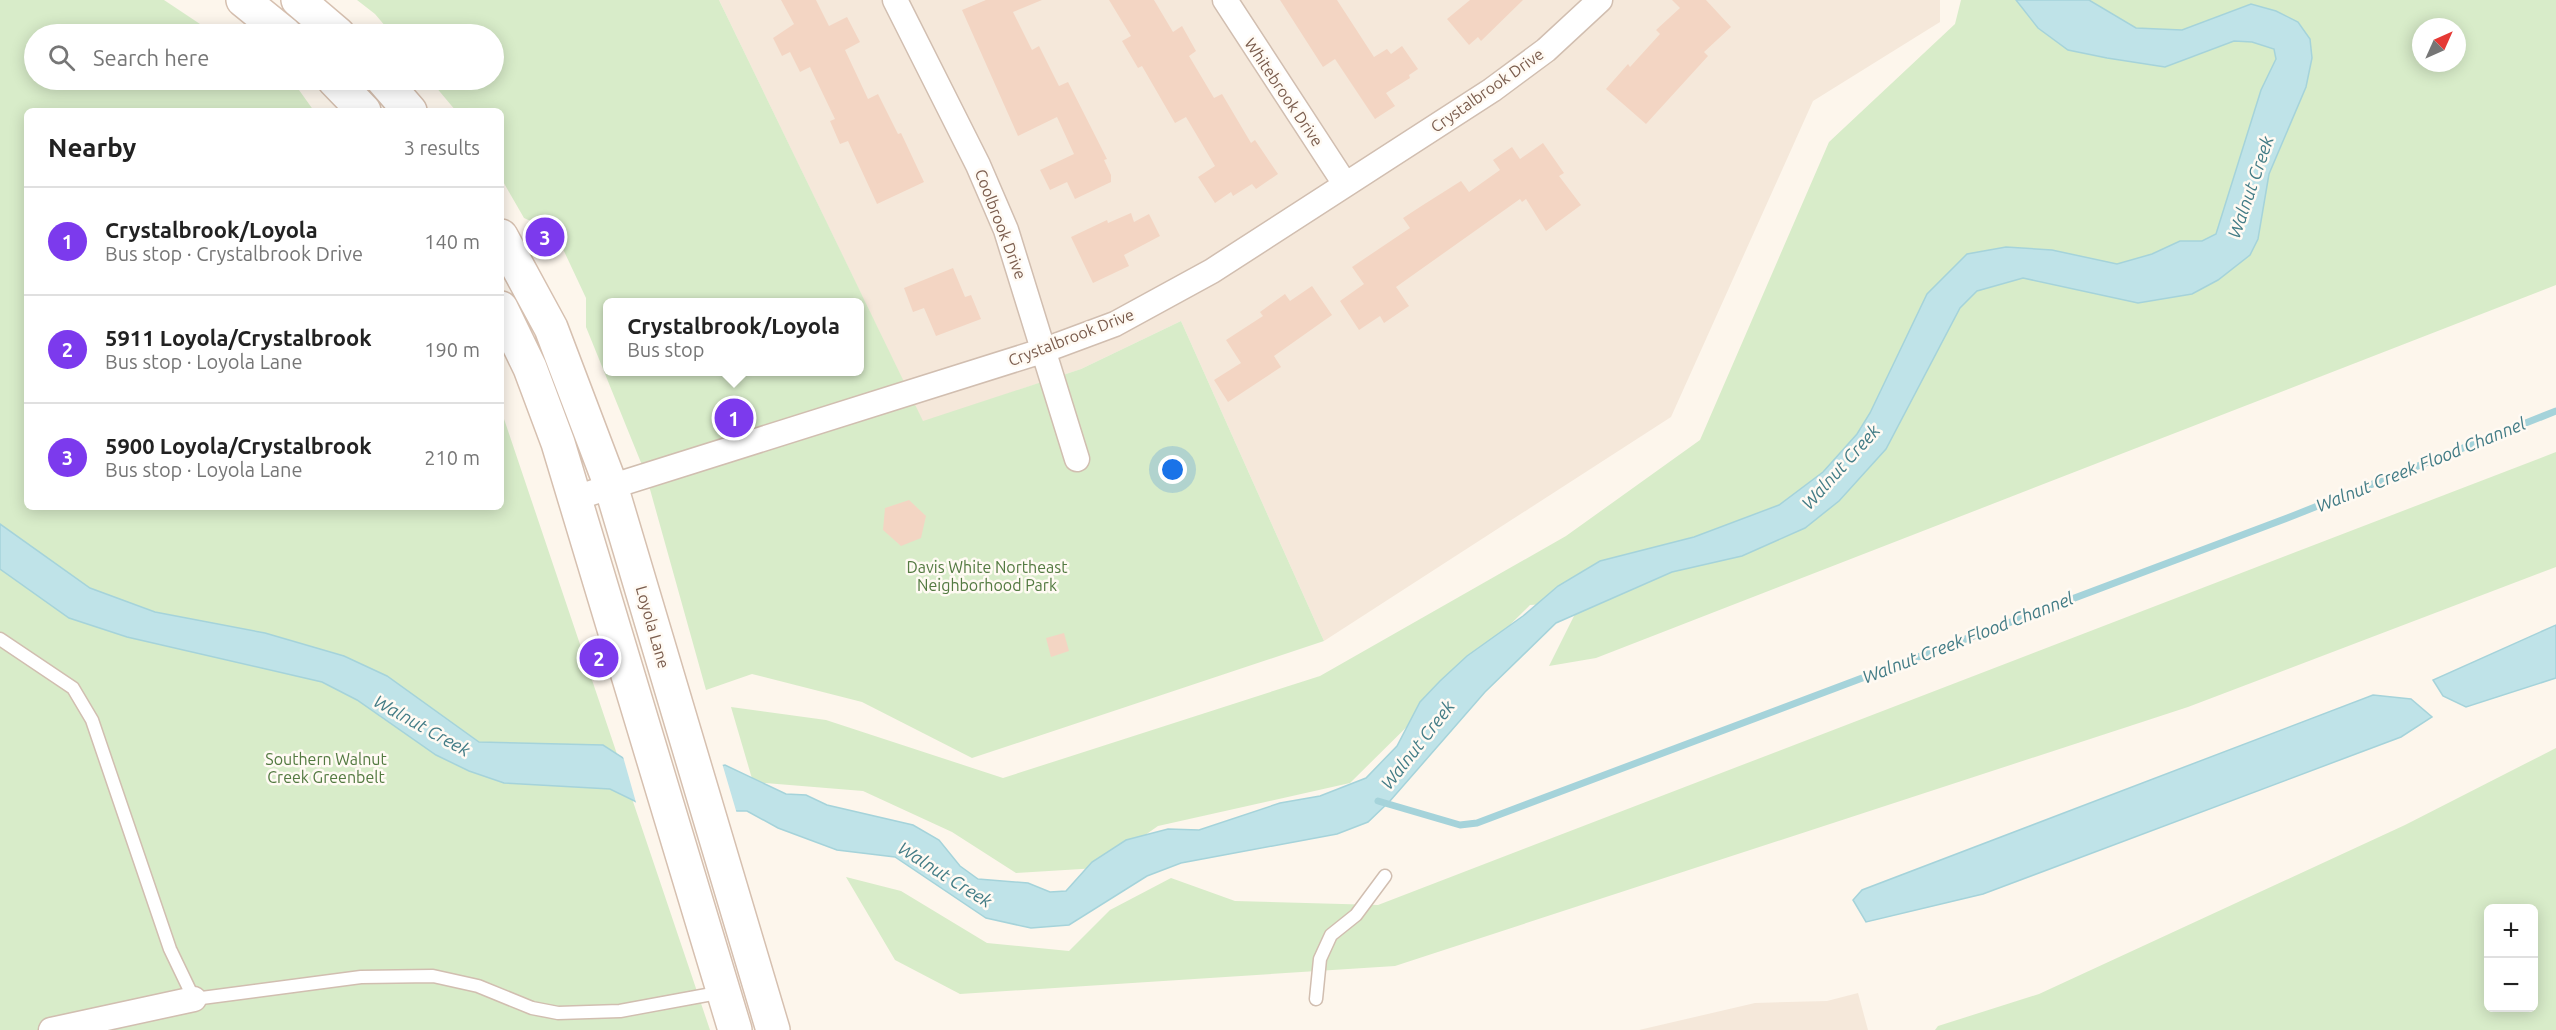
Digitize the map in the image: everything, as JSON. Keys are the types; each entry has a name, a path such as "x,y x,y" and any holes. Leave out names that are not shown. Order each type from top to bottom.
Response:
{"main road":[{"path":"243,0 273,24"},
{"path":"298,0 326,24"},
{"path":"344,90 361,108"},
{"path":"391,90 407,108"},
{"name":"Loyola Lane","path":"504,242 551,328 611,486 773,1030"},
{"path":"504,315 545,406 575,498 735,1030"},
{"path":"724,992 759,984"}],"street":[{"name":"Coolbrook Drive","path":"895,0 978,165 1006,230 1077,459"},
{"name":"Whitebrook Drive","path":"1225,0 1345,184"},
{"name":"Crystalbrook Drive","path":"575,498 1045,350 1115,324 1162,301 1492,90 1546,50 1600,0"},
{"path":"51,1030 194,999"}],"lane":[{"path":"0,639 73,688 92,720 170,949 194,999 361,977 433,976 478,986 532,1008 558,1013 620,1011 724,992"},
{"path":"1316,999 1320,959 1331,935 1356,915 1385,876"}],"shaded area":[{"path":"719,0 1940,0 1940,22 1813,101 1671,417 1324,641 1181,321 1081,369 923,422"},
{"path":"1858,993 1868,1030 1639,1030 1755,1003 1827,1001"}],"green space":[{"name":"Southern Walnut Creek Greenbelt","path":"0,0 164,0 200,24 24,24 24,90 299,90 312,108 24,108 24,510 504,510 504,419 710,1030 0,1030"},
{"name":"Davis White Northeast Neighborhood Park","path":"357,0 719,0 863,298 603,298 603,369 586,327 586,298 555,232 524,218 504,183 504,108 453,108 438,90 504,90 504,24 384,24"},
{"path":"1961,0 2556,0 2556,285 1596,658 1549,666 1581,602 1530,605 1350,783 1158,826 1098,868 1016,873 952,832 863,791 753,782 731,707 826,720 1003,778 1320,676 1566,536 1700,440 1829,142 1955,24"},
{"name":"Davis White Northeast Neighborhood Park","path":"864,299 923,421 1081,369 1181,321 1324,641 972,758 862,702 752,674 706,690 646,475 606,376 864,376"},
{"path":"2556,452 2556,567 2188,707 1395,966 960,994 895,960 846,877 901,891 987,943 1069,951 1110,910 1171,878 1235,901 1378,905"},
{"path":"2556,748 2556,1030 1935,1030 1938,1026 2039,994 2405,825"}],"water":[{"name":"Walnut Creek","path":"2016,0 2089,0 2136,28 2182,30 2251,4 2276,11 2298,22 2310,39 2312,58 2306,87 2269,174 2258,239 2250,255 2218,280 2192,294 2138,303 2023,278 1977,291 1960,308 1886,449 1839,501 1805,528 1742,556 1672,572 1556,623 1485,692 1390,801 1368,822 1337,834 1181,863 1147,876 1069,925 1031,928 986,918 895,857 837,850 778,828 747,811 655,811 610,789 504,783 469,771 436,755 357,700 322,682 127,637 69,618 0,569 0,524 90,588 155,612 265,633 344,656 387,676 479,742 603,745 637,767 669,777 725,765 786,794 806,795 827,805 913,825 939,840 960,866 978,879 1028,883 1050,892 1066,891 1092,862 1126,840 1168,829 1199,830 1280,803 1320,796 1366,778 1397,746 1420,702 1440,681 1467,656 1523,616 1558,586 1600,561 1694,537 1779,505 1823,472 1857,434 1870,413 1927,294 1967,254 2006,247 2052,250 2117,264 2152,254 2180,241 2202,241 2216,234 2261,90 2276,59 2274,49 2252,42 2234,41 2165,67 2107,58 2068,50 2038,28"},
{"path":"2556,625 2556,678 2466,707 2443,696 2433,680"},
{"path":"2373,695 2411,699 2432,717 2401,737 1983,894 1866,922 1853,900 1862,890"}],"pier":[{"path":"622,753 638,764 670,774 722,763 737,814 655,814 637,806"}],"building":[{"path":"781,0 816,0 829,26 847,17 860,42 845,50 868,99 878,94 898,134 901,133 924,182 877,204 848,141 840,144 830,121 835,119 810,67 800,72 790,52 782,56 773,38 794,24"},
{"path":"986,0 1042,0 1013,12 1032,50 1039,46 1059,86 1068,82 1107,159 1104,160 1111,175 1111,182 1075,199 1067,182 1050,190 1040,170 1074,154 1057,117 1018,136 962,10"},
{"path":"1109,0 1154,0 1173,32 1182,26 1196,51 1189,56 1214,98 1222,94 1251,143 1255,140 1278,174 1256,189 1252,184 1233,196 1231,192 1215,203 1198,177 1215,166 1186,117 1175,123 1142,66 1138,68 1122,41 1131,36"},
{"path":"1280,0 1337,0 1374,57 1387,49 1391,54 1402,46 1418,69 1409,75 1410,78 1386,93 1395,106 1375,119 1335,59 1323,67"},
{"path":"1470,0 1523,0 1481,41 1478,37 1469,45 1447,19"},
{"path":"1672,0 1706,0 1731,27 1704,52 1708,56 1646,124 1606,89 1628,64 1630,67 1660,34 1656,30 1680,8"},
{"path":"1543,143 1564,173 1559,176 1581,205 1546,231 1526,199 1522,202 1520,199 1396,287 1409,306 1384,323 1380,316 1359,330 1340,301 1364,284 1352,267 1410,228 1403,218 1461,181 1469,192 1500,170 1493,160 1512,147 1520,159"},
{"path":"1131,213 1134,222 1149,214 1160,236 1124,255 1129,266 1093,283 1071,237 1107,220 1108,223"},
{"path":"953,268 965,297 971,295 981,319 936,336 924,308 913,312 904,288"},
{"path":"1312,286 1332,315 1274,356 1281,367 1228,402 1214,380 1241,363 1226,340 1263,316 1260,312 1285,294 1290,301"},
{"path":"909,500 926,516 921,538 901,546 883,530 885,508"},
{"path":"1064,633 1069,651 1051,657 1046,638"}],"waterway":[{"name":"Walnut Creek Flood Channel","path":"1378,801 1460,825 1477,823 2295,515 2556,411"}],"place":[{"name":"5900 Loyola/Crystalbrook","path":"545,237"},
{"name":"Crystalbrook/Loyola","path":"734,418"},
{"name":"5911 Loyola/Crystalbrook","path":"599,658"}]}
